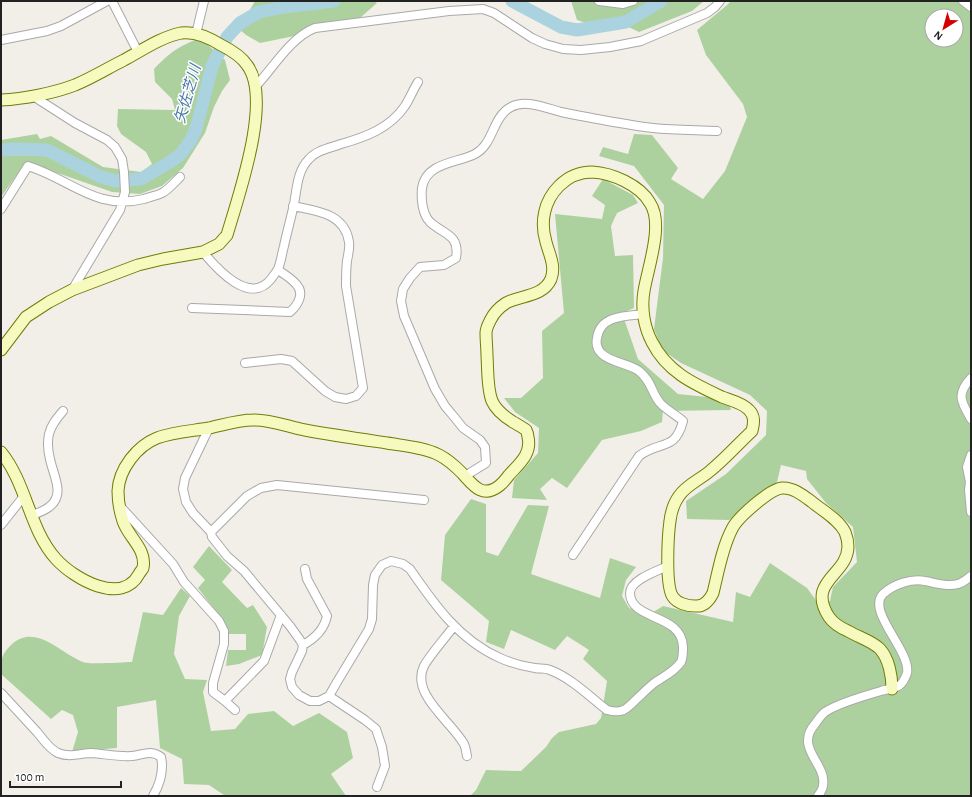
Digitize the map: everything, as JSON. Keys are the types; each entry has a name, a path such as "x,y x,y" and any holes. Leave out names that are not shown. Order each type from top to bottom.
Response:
{"street":[{"path":"1,40 46,32 61,26 107,1"},
{"path":"112,1 138,52"},
{"path":"196,34 204,1"},
{"path":"599,1 622,4 633,1"},
{"path":"256,86 298,38 306,31 315,28 449,11 483,9 494,13 532,38 545,44 563,49 581,50 610,47 641,41 707,13 720,1"},
{"path":"963,1 971,7"},
{"path":"1,100 33,96 75,85 165,38 182,33 196,34 215,41 235,52 248,65 256,86 252,151 227,235 219,244 203,252 138,265 72,290 49,302 26,317 1,350"},
{"path":"203,252 213,265 231,280 250,288 259,289 268,283 278,270 300,171 304,163 313,154 322,150 362,139 380,130 398,115 405,106 418,82"},
{"path":"33,96 75,123 107,140 115,147 122,159 125,192 120,210 72,290"},
{"path":"465,476 486,463 485,448 480,440 463,428 445,406 435,389 404,316 401,301 403,289 420,267 444,265 456,258 458,248 454,240 430,221 425,212 422,198 423,185 428,175 439,165 476,153 488,141 497,121 502,114 510,107 520,103 651,128 717,131"},
{"path":"1,209 28,166 44,171 98,198 123,202 136,201 162,193 180,177"},
{"path":"1,452 17,476 40,535 56,560 87,582 103,588 116,590 128,587 135,582 143,569 143,554 126,529 121,517 118,490 121,478 128,463 145,445 158,438 256,420 307,430 421,448 440,455 454,465 477,489 488,491 498,487 524,459 529,450 530,440 526,430 507,418 497,409 491,400 486,331 495,312 505,304 536,294 544,288 551,278 553,267 551,256 545,240 543,222 545,207 552,195 560,185 570,177 583,172 603,172 620,179 642,192 651,204 656,216 650,266 643,294 644,314 652,343 672,368 690,383 748,408 754,418 752,431 710,471 680,494 673,508 670,522 668,566 669,589 673,597 681,603 695,606 703,605 709,601 713,593 727,541 732,528 740,518 775,490 783,488 801,494 833,518 846,534 848,554 825,585 822,594 825,610 830,618 839,626 870,642 880,649 888,662 891,673 892,689"},
{"path":"245,363 281,359 292,361 325,391 335,397 346,399 356,396 363,388 346,286 349,243 345,229 329,214 293,206"},
{"path":"192,308 290,312 297,307 300,297 297,285 278,270"},
{"path":"573,556 639,456 648,450 668,443 676,438 683,421 660,404 650,382 639,370 615,361 601,353 596,344 597,336 602,325 607,321 619,317 644,314"},
{"path":"971,378 963,387 961,399 971,419"},
{"path":"32,515 50,506 55,501 58,493 58,486 50,460 48,442 52,425 63,411"},
{"path":"209,428 185,478 183,489 186,502 193,513 211,532 212,537 227,556 244,571 295,632 303,645 302,651 290,679 292,687 299,695 310,701 319,701 329,696 369,629 372,619 373,585 375,575 382,565 391,561 403,564 410,569 440,611 454,626 474,643 498,657 516,664 548,669 558,674 608,710 616,712 627,709 655,682 674,670 681,662 683,653 681,635 675,628 638,609 630,599 630,589 632,585 668,566"},
{"path":"971,455 967,467 970,482 969,490 971,512"},
{"path":"211,532 247,496 262,488 277,485 424,500"},
{"path":"1,525 24,496"},
{"path":"120,506 173,564 184,582 219,621 224,631 224,644 213,683 213,692 235,710"},
{"path":"303,645 315,637 322,629 327,616 307,579 305,569"},
{"path":"818,796 824,785 822,774 808,746 809,734 813,726 824,712 857,699 892,689 901,684 907,674 907,662 880,612 879,602 882,594 894,586 910,581 923,580 950,586 960,584 971,576"},
{"path":"225,701 264,661 281,615"},
{"path":"454,626 424,665 421,674 422,685 427,698 464,745 466,756"},
{"path":"1,693 44,742 56,752 64,755 76,756 89,753 132,756 156,753 161,757 162,764 157,788 153,796"},
{"path":"329,696 376,729 382,747 385,766 377,786"}],"green space":[{"path":"255,1 374,1 377,3 353,24 260,43 239,29"},
{"path":"571,1 704,1 692,11 639,32 616,21 589,24 577,20"},
{"path":"731,1 971,1 971,796 470,796 476,790 486,770 521,771 559,732 596,724 601,718 607,681 583,659 589,650 567,636 555,650 511,630 504,649 486,642 489,621 441,580 445,535 471,499 486,504 486,552 498,556 528,505 549,506 531,574 600,598 610,558 636,567 626,580 622,596 629,608 647,616 663,606 733,622 736,592 750,597 770,563 807,588 818,603 830,601 833,587 857,562 853,527 826,503 807,479 806,471 781,465 777,482 729,520 687,519 686,501 726,474 766,435 767,411 750,395 681,363 662,350 654,329 663,258 664,205 634,166 599,156 603,147 628,154 634,134 652,135 678,168 671,179 703,199 725,171 747,117 743,104 706,55 697,30"},
{"path":"200,38 225,60 230,80 222,91 214,107 205,133 183,168 162,186 140,194 112,192 26,162 1,197 1,140 37,134 40,139 51,136 103,167 141,172 152,164 146,152 121,134 117,126 118,109 175,110 172,99 155,82 154,69 175,50"},
{"path":"603,179 633,195 638,203 617,213 611,226 615,256 633,255 634,308 622,313 638,359 678,394 707,397 730,406 731,410 663,411 662,422 641,431 602,440 567,488 552,478 540,489 547,500 512,498 514,480 538,453 539,428 515,412 504,398 521,398 543,378 542,331 564,313 555,214 602,219 605,205 592,196"},
{"path":"209,546 232,570 222,582 247,608 253,605 267,627 262,655 239,664 226,666 228,650 246,650 246,634 229,634 225,623 198,588 205,580 193,567"},
{"path":"181,588 190,596 179,616 174,654 185,679 207,680 203,692 211,731 235,729 248,714 274,711 293,726 319,713 347,732 353,758 331,774 346,796 224,796 209,785 184,784 182,759 160,748 156,700 117,707 117,748 72,752 78,732 73,715 62,710 51,719 1,674 2,661 6,651 12,644 21,638 30,637 39,638 48,642 75,658 87,663 132,662 143,612 163,615"}],"waterway":[{"name":"矢佐芝川","path":"1,150 47,150 101,177 116,181 141,179 180,155 191,140 196,129 212,66 227,37 240,23 259,12 284,7 334,1"},
{"name":"矢佐芝川","path":"512,1 561,27 577,30 626,22 661,1"}]}
